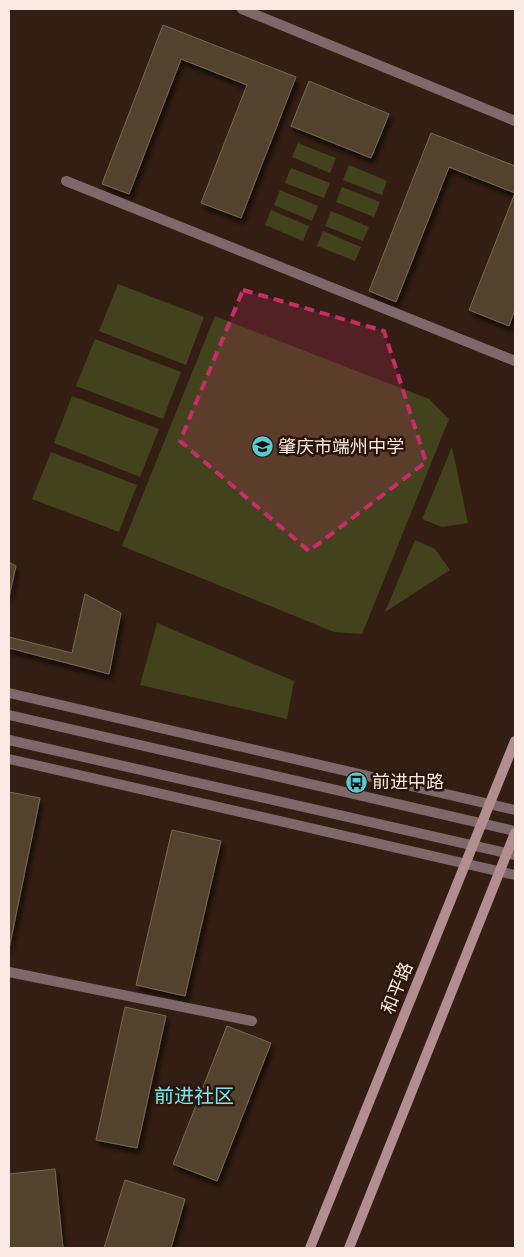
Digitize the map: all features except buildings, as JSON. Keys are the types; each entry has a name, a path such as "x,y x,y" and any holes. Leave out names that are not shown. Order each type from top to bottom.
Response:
{"main road":[{"name":"和平路","path":"310,1248 515,741"},
{"path":"349,1248 500,872 511,854 515,832"}],"street":[{"path":"242,9 515,121"},
{"path":"66,181 515,361"},
{"path":"9,694 515,810"},
{"path":"9,715 515,832"},
{"path":"9,740 511,854"},
{"path":"9,758 515,875"},
{"path":"9,972 252,1021"}],"highlighted area":[{"path":"243,290 384,331 426,462 309,551 180,441"}],"shaded area":[{"path":"298,143 336,158 330,173 292,157"},
{"path":"349,165 387,181 382,195 343,180"},
{"path":"291,168 330,183 324,198 285,183"},
{"path":"342,187 380,202 374,217 336,202"},
{"path":"280,190 318,206 312,221 274,205"},
{"path":"271,210 309,226 303,241 265,225"},
{"path":"331,211 369,227 363,241 325,226"},
{"path":"323,231 361,247 355,261 317,246"},
{"path":"118,284 204,317 186,365 99,331"},
{"path":"215,316 429,399 449,419 362,634 334,632 122,546"},
{"path":"95,339 181,372 163,419 76,386"},
{"path":"72,396 159,429 140,477 54,443"},
{"path":"452,447 468,523 442,527 422,519"},
{"path":"51,452 137,485 119,532 32,499"},
{"path":"415,540 435,549 450,570 385,612"},
{"path":"157,623 294,681 287,719 140,685"}],"place":[{"name":"肇庆市端州中学","path":"262,447"},
{"name":"前进中路","path":"356,782"}],"district":[{"name":"前进社区","path":"194,1096"}]}
